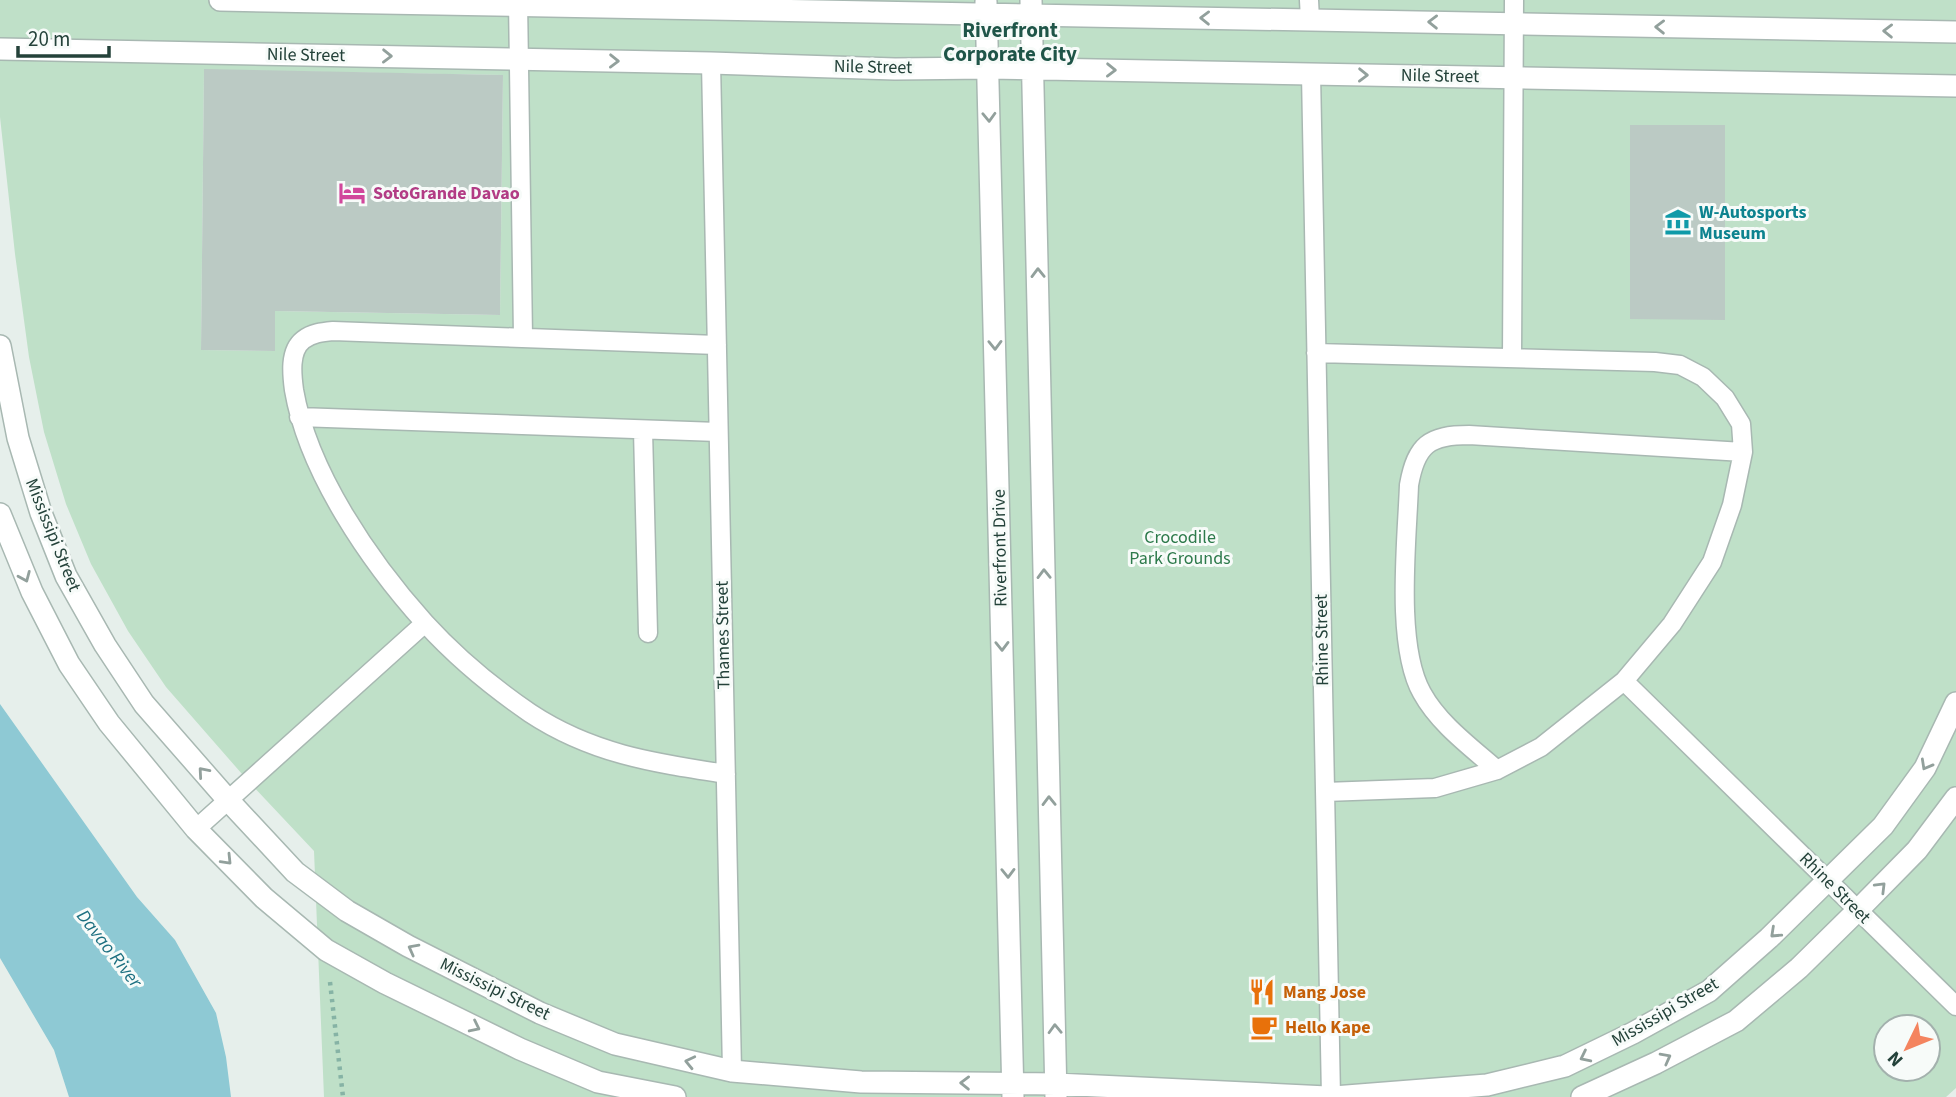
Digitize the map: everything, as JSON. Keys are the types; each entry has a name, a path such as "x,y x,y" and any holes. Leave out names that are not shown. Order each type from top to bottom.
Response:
{"street":[{"path":"220,0 1309,10 1514,24 1956,32"},
{"name":"Riverfront Drive","path":"986,7 1013,1091"},
{"path":"1032,8 1056,1091"},
{"name":"Nile Street","path":"0,49 895,69 988,68 1956,86"},
{"name":"Mississipi Street","path":"1,356 18,438 41,513 66,576 105,645 144,704 295,872 347,911 408,946 540,1013 615,1044 732,1071 1013,1091 1331,1097 1487,1085 1565,1066 1633,1033 1709,991 1769,938 1883,826 1925,768 1956,704"},
{"path":"0,514 32,592 69,664 109,723 196,829 264,898 326,950 385,983 531,1054 598,1082 675,1097"},
{"name":"Mississipi Street","path":"1582,1097 1656,1063 1736,1021 1799,968 1858,910 1917,850 1956,798"}],"lane":[{"path":"1512,358 1514,0"},
{"path":"518,3 523,337"},
{"name":"Thames Street","path":"711,63 732,1071"},
{"name":"Rhine Street","path":"1311,74 1331,1097"},
{"path":"717,345 333,331 315,334 301,341 293,357 292,375 299,417 317,465 344,513 379,566 425,622 474,670 531,713 592,746 649,762 726,774"},
{"path":"1316,353 1655,362 1680,365 1703,377 1725,398 1741,424 1743,452 1732,505 1712,562 1672,624 1625,681 1541,747 1497,770 1435,788 1325,792"},
{"path":"299,417 718,432"},
{"path":"643,430 648,634"},
{"path":"1497,770 1443,721 1422,693 1410,662 1405,628 1409,485 1413,462 1427,444 1447,435 1743,452"},
{"path":"196,829 425,622"},
{"name":"Rhine Street","path":"1625,681 1956,1006"}],"path":[{"path":"326,950 343,1097"}],"green space":[{"name":"Crocodile Park Grounds","path":"0,0 1956,0 1956,1088 1946,1097 324,1097 314,851 166,687 128,631 91,564 66,504 44,432 29,357 0,117","holes":["204,70 503,75 500,315 275,311 274,351 201,350"]}],"water":[{"name":"Davao River","path":"0,704 137,897 175,940 216,1013 226,1057 231,1097 69,1097 54,1050 0,958"}],"building":[{"name":"SotoGrande Davao","path":"204,69 503,75 500,315 275,311 275,351 201,350"},
{"name":"W-Autosports Museum","path":"1630,125 1725,125 1725,320 1630,319"}],"place":[{"name":"SotoGrande Davao","path":"352,193"},
{"name":"W-Autosports Museum","path":"1678,222"},
{"name":"Mang Jose","path":"1262,992"},
{"name":"Hello Kape","path":"1264,1027"}],"district":[{"name":"Riverfront Corporate City","path":"1010,42"}]}
